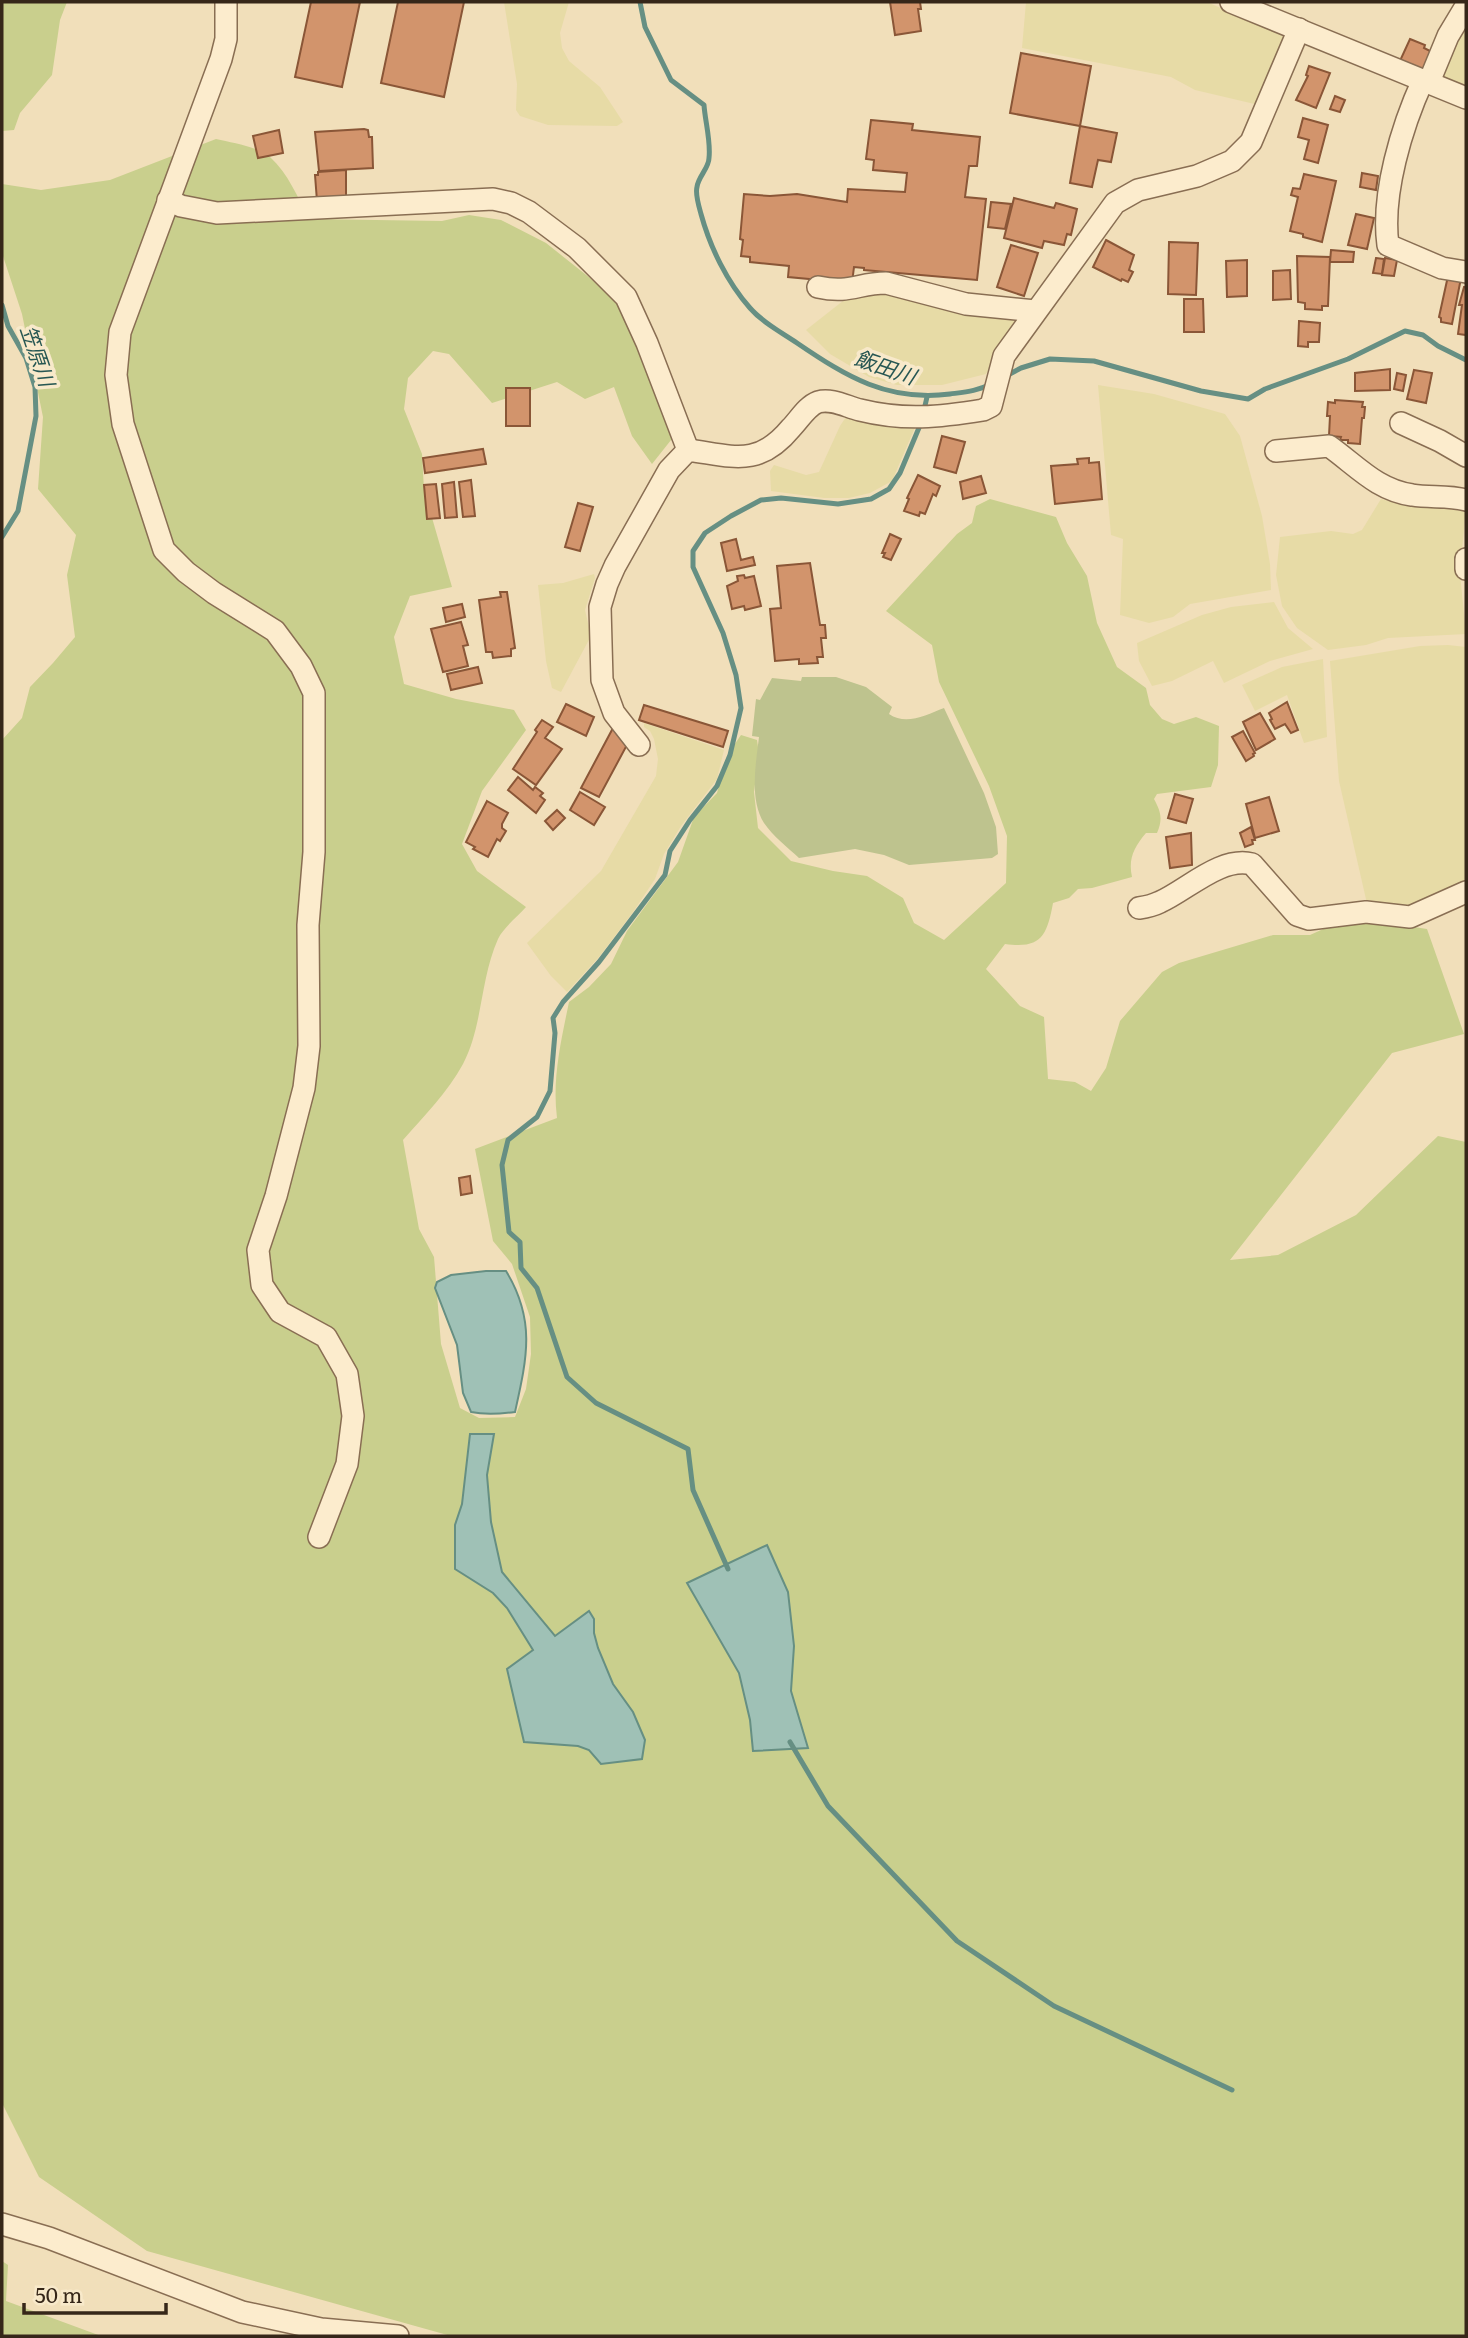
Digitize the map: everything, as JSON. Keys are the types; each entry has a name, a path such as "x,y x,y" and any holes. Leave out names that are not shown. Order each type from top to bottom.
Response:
{"street":[{"path":"226,2 226,39 221,60 120,332 116,375 123,424 164,550 186,572 214,593 275,631 302,666 314,693 314,852 308,925 308,1057 301,1102 276,1196 258,1250 262,1285 280,1312 326,1337 347,1374 353,1416 347,1464 319,1537"},
{"path":"1231,2 1466,99"},
{"path":"1466,6 1409,110 1392,180 1386,231 1388,245 1442,268 1466,272"},
{"path":"688,450 738,457 757,455 773,447 805,412 819,402 841,403 858,410 896,417 934,418 991,407 1004,356 1115,203 1138,190 1198,176 1232,161 1251,142 1299,29"},
{"path":"168,200 181,206 217,213 493,199 512,203 577,248 626,297 647,342 688,450"},
{"path":"818,287 837,291 886,283 966,304 1035,310"},
{"path":"1401,423 1466,456"},
{"path":"1276,451 1329,446 1374,482 1388,488 1413,495 1466,500"},
{"path":"639,745 614,713 602,680 600,607 615,566 668,470 688,450"},
{"path":"1466,559 1466,569"},
{"path":"1139,908 1159,903 1222,867 1245,862 1252,864 1297,915 1309,919 1366,912 1410,917 1466,892"},
{"path":"2,2224 49,2238 242,2312 321,2329 398,2336"}],"shaded area":[{"path":"504,2 569,2 560,33 562,48 569,61 600,87 623,122 617,126 548,125 520,116 516,110 517,84"},
{"path":"1026,2 1207,2 1282,35 1286,43 1263,106 1195,90 1171,77 1022,48"},
{"path":"1466,13 1466,86 1439,75"},
{"path":"876,289 1018,315 986,374 942,385 897,385 869,377 830,354 806,330 848,297"},
{"path":"1098,385 1154,394 1225,414 1240,436 1262,516 1270,564 1271,590 1190,604 1173,617 1149,623 1120,615 1123,539 1111,535"},
{"path":"848,414 916,425 892,481 870,493 849,498 824,498 771,491 770,471 774,465 806,475 819,472"},
{"path":"1391,494 1466,506 1460,574 1466,634 1388,638 1366,645 1328,650 1297,628 1282,606 1276,575 1280,537 1331,531 1353,534 1362,530 1381,499 1389,501"},
{"path":"594,574 585,610 591,636 561,692 552,688 546,661 538,585 563,583"},
{"path":"1274,602 1288,628 1313,649 1270,661 1224,683 1213,661 1172,681 1152,686 1139,661 1137,643 1202,615 1231,607"},
{"path":"1420,646 1466,647 1466,888 1428,906 1368,908 1339,781 1330,661"},
{"path":"1323,659 1327,737 1304,743 1287,695 1255,711 1242,685 1282,667"},
{"path":"644,723 724,750 717,779 681,826 664,854 655,879 633,912 599,957 567,992 551,976 527,943 601,871 656,776 658,759 654,739 644,727"}],"green space":[{"path":"2,2 67,2 60,20 52,75 20,113 14,130 2,131"},
{"path":"216,139 251,148 270,157 287,178 309,219 442,221 469,215 501,220 546,243 623,309 675,435 652,464 632,436 614,387 585,399 557,382 492,403 449,354 433,351 408,378 404,409 422,454 424,490 452,587 410,596 394,637 404,684 456,699 514,710 526,730 482,791 462,844 477,871 526,907 498,939 492,954 470,1049 463,1064 443,1094 403,1140 419,1229 434,1257 441,1344 460,1408 479,1418 515,1417 526,1389 531,1354 530,1317 512,1264 493,1241 475,1149 557,1118 556,1074 569,1002 589,987 611,964 627,931 678,862 694,817 717,793 728,754 741,735 757,740 759,754 754,792 758,828 791,861 867,876 903,898 914,923 944,940 1006,883 1007,836 989,786 939,682 932,645 886,611 957,534 972,523 976,506 990,499 1056,517 1067,543 1087,576 1097,623 1117,667 1146,688 1150,705 1162,719 1174,724 1196,717 1219,726 1218,765 1211,787 1157,794 1154,799 1160,816 1159,828 1157,833 1146,833 1135,848 1131,864 1132,877 1078,889 1069,898 1053,903 1048,924 1040,938 1027,944 1005,944 986,969 1020,1006 1044,1017 1048,1079 1075,1082 1091,1091 1106,1068 1120,1021 1162,972 1179,963 1273,935 1310,935 1341,921 1375,921 1427,929 1464,1034 1392,1053 1230,1260 1278,1255 1356,1215 1438,1136 1466,1142 1466,2336 451,2336 147,2251 39,2177 2,2103 2,740 22,718 30,687 75,637 67,575 76,535 38,489 43,417 22,314 2,253 2,184 41,190 110,180"},
{"path":"802,677 836,677 866,687 892,707 889,714 902,719 916,718 944,708 984,793 996,827 998,854 992,858 909,865 884,855 855,849 799,858 785,846 764,823 756,803 755,769 759,737 752,736 756,699 760,700 772,678 801,681"},
{"path":"2,2261 8,2265 6,2301 101,2336 2,2336"}],"water":[{"path":"506,1271 522,1306 525,1357 515,1412 471,1412 463,1393 457,1345 435,1288 437,1282 451,1275"},
{"path":"470,1434 494,1434 487,1475 491,1522 502,1572 555,1636 589,1611 594,1619 598,1648 613,1684 633,1712 645,1740 642,1759 601,1764 589,1750 578,1746 524,1742 507,1669 533,1650 507,1608 493,1593 455,1569 455,1525 462,1504"},
{"path":"767,1545 788,1592 794,1646 791,1691 808,1748 753,1751 750,1720 739,1673 687,1583"}],"building":[{"path":"311,2 360,2 342,87 295,77"},
{"path":"398,2 464,2 444,97 381,83"},
{"path":"890,2 920,2 921,9 918,9 921,31 895,35"},
{"path":"1410,39 1425,45 1424,48 1432,52 1423,73 1399,63"},
{"path":"1021,53 1091,66 1080,126 1010,113"},
{"path":"1309,66 1330,73 1316,108 1296,100 1308,76"},
{"path":"1335,96 1345,100 1340,112 1330,109"},
{"path":"1303,118 1328,125 1318,163 1304,159 1309,140 1298,137"},
{"path":"871,120 913,124 912,130 980,137 977,166 969,166 965,197 986,199 977,280 854,267 852,283 788,277 789,266 750,262 750,257 741,256 744,194 797,194 847,202 848,189 905,192 907,173 873,170 874,160 866,159"},
{"path":"1080,126 1117,133 1111,162 1098,160 1092,187 1070,183"},
{"path":"279,130 283,153 258,158 253,136"},
{"path":"368,130 369,137 372,137 373,168 319,171 315,132"},
{"path":"346,170 346,198 317,201 315,175 318,175 318,172"},
{"path":"1362,173 1378,176 1376,190 1360,187"},
{"path":"1304,174 1336,181 1322,242 1290,231 1298,197 1291,195 1293,188 1300,189"},
{"path":"1014,198 1054,208 1056,203 1077,209 1071,235 1067,234 1064,245 1044,241 1042,248 1004,238"},
{"path":"991,202 1011,204 1005,229 988,227"},
{"path":"1356,214 1374,218 1367,249 1348,245"},
{"path":"1106,240 1134,255 1129,270 1133,272 1128,282 1093,267"},
{"path":"1169,242 1198,243 1196,295 1168,294"},
{"path":"1011,245 1038,253 1024,296 997,287"},
{"path":"1331,250 1354,252 1353,262 1330,262"},
{"path":"1297,256 1330,257 1328,306 1322,306 1322,310 1305,309 1305,303 1298,302"},
{"path":"1376,258 1384,259 1382,274 1373,273"},
{"path":"1385,258 1397,260 1394,276 1382,275"},
{"path":"1247,260 1247,296 1227,297 1226,261"},
{"path":"1290,270 1291,299 1273,300 1273,271"},
{"path":"1448,276 1461,278 1452,324 1441,322 1439,317"},
{"path":"1464,287 1466,335 1458,334 1462,305 1459,305"},
{"path":"1184,299 1203,299 1204,332 1184,332"},
{"path":"1299,321 1320,323 1319,342 1308,342 1308,347 1298,346"},
{"path":"1390,369 1390,390 1355,391 1355,373"},
{"path":"1414,370 1432,373 1426,403 1407,399"},
{"path":"1397,373 1406,375 1403,391 1394,389"},
{"path":"506,388 530,388 530,426 506,426"},
{"path":"1335,400 1363,402 1362,407 1365,407 1360,444 1329,436 1328,402 1335,403"},
{"path":"942,436 965,442 956,473 934,467"},
{"path":"483,449 486,464 425,473 423,458"},
{"path":"1089,458 1089,463 1099,462 1102,499 1055,504 1051,466 1078,464 1077,459"},
{"path":"918,475 940,486 936,496 933,494 925,514 920,512 919,516 904,511"},
{"path":"981,476 986,493 963,499 960,482"},
{"path":"471,480 475,516 463,517 459,482"},
{"path":"454,482 457,517 445,518 442,484"},
{"path":"436,484 440,518 427,519 424,485"},
{"path":"578,503 593,507 580,551 565,547"},
{"path":"890,534 901,539 891,560 883,557 885,553 882,553"},
{"path":"736,539 741,560 753,557 755,565 727,571 721,543"},
{"path":"810,563 820,625 825,625 826,638 821,638 823,657 817,657 818,663 799,664 799,659 775,661 770,609 781,608 777,566"},
{"path":"744,575 745,578 754,576 761,606 745,610 744,606 732,609 727,586 738,581 737,576"},
{"path":"500,592 507,592 515,648 511,649 511,656 493,658 492,652 486,652 479,600 501,597"},
{"path":"462,604 465,617 446,622 443,608"},
{"path":"461,622 468,645 463,646 468,666 443,672 431,629"},
{"path":"478,667 482,683 451,690 447,674"},
{"path":"1287,702 1298,730 1291,733 1285,724 1275,729 1269,713"},
{"path":"566,704 594,717 586,736 557,722"},
{"path":"644,705 728,731 723,747 639,720"},
{"path":"1260,713 1275,739 1256,750 1243,722"},
{"path":"542,720 553,727 545,738 562,749 536,785 513,769"},
{"path":"613,728 628,743 599,797 581,788"},
{"path":"1243,731 1255,753 1246,761 1232,737"},
{"path":"518,777 533,790 535,787 543,793 540,796 545,800 536,813 508,790"},
{"path":"580,792 605,807 594,825 570,810"},
{"path":"1175,794 1193,799 1186,823 1168,818"},
{"path":"1269,797 1279,831 1255,838 1246,804"},
{"path":"487,801 508,813 502,824 506,831 500,841 497,839 488,857 466,842"},
{"path":"557,810 565,818 553,830 545,821"},
{"path":"1251,827 1255,840 1252,840 1253,844 1245,847 1240,833"},
{"path":"1191,833 1192,865 1170,868 1166,837"},
{"path":"470,1176 472,1193 461,1195 459,1178"}],"waterway":[{"name":"飯田川","path":"640,2 645,27 671,80 704,105 709,162 697,187 698,204 720,264 750,308 772,327 833,366 888,390 928,396 971,391 991,384"},
{"name":"笠原川","path":"2,305 8,326 26,358 35,387 36,416 18,511 2,537"},
{"name":"飯田川","path":"1006,376 1050,359 1094,361 1201,391 1248,399 1265,389 1348,359 1405,331 1423,335 1466,360"},
{"path":"924,410 927,397"},
{"path":"728,1569 693,1490 688,1449 596,1403 567,1377 537,1288 521,1268 520,1242 509,1232 502,1165 508,1140 537,1117 550,1091 555,1033 553,1018 665,875 670,851 717,786 730,755 741,708 736,675 723,633 693,567 693,551 705,533 761,500 781,498 838,504 871,499 889,489 900,473 921,423"},
{"path":"790,1742 828,1806 957,1941 1054,2006 1232,2090"}]}
